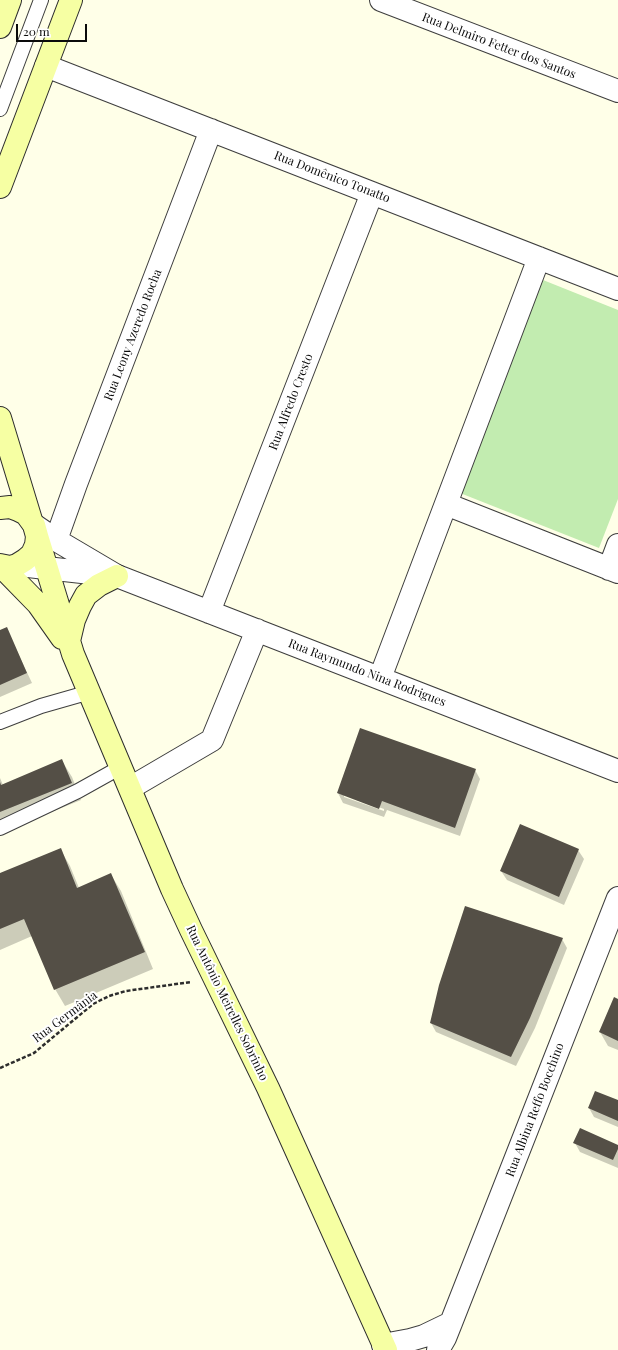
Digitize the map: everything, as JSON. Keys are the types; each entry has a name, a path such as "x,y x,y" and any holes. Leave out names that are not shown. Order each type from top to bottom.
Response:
{"street":[{"path":"0,27 10,0"},
{"path":"0,187 72,0"},
{"name":"Rua Delmiro Fetter dos Santos","path":"381,0 618,91"},
{"name":"Rua Domênico Tonatto","path":"46,66 618,288"},
{"name":"Rua Leony Azeredo Rocha","path":"40,530 76,484 211,130"},
{"name":"Rua Alfredo Cresto","path":"209,612 372,193"},
{"path":"380,678 539,258"},
{"name":"Rua Antônio Meirelles Sobrinho","path":"0,418 40,530 46,568 71,647 172,888 268,1088 384,1348"},
{"path":"446,504 614,570 618,545"},
{"path":"0,508 10,507 26,514 40,530 32,554 26,560 6,565"},
{"name":"Rua Raymundo Nina Rodrigues","path":"40,530 117,576 618,771"},
{"name":"Rua Raymundo Nina Rodrigues","path":"6,565 117,576"},
{"name":"Rua Antônio Meirelles Sobrinho","path":"6,565 71,647"},
{"path":"71,647 77,613 86,595 99,585 117,576"},
{"path":"130,788 212,740 257,630"},
{"name":"Rua Albina Reffo Bocchino","path":"438,1350 451,1323 618,898"},
{"path":"384,1348 424,1336 451,1323"}],"lane":[{"path":"0,109 40,0"},
{"path":"0,722 41,706 90,692"},
{"path":"0,828 78,791 121,767"}],"path":[{"name":"Rua Germânia","path":"0,1068 34,1053 93,1004 110,996 126,991 215,979"}],"green space":[{"path":"543,280 618,310 618,499 599,548 460,493"}],"building":[{"path":"7,627 27,673 0,685 0,630"},
{"path":"360,728 476,769 455,828 382,801 379,809 337,793"},
{"path":"62,759 72,783 0,812 0,782 1,785"},
{"path":"520,824 579,849 559,897 500,871"},
{"path":"61,848 77,888 111,873 145,952 54,990 24,919 0,929 0,873"},
{"path":"465,906 563,938 530,1018 511,1057 430,1023 439,985"},
{"path":"614,997 618,999 618,1041 599,1032"},
{"path":"595,1091 618,1100 618,1121 588,1108"},
{"path":"580,1128 618,1145 618,1149 613,1160 573,1143"}]}
